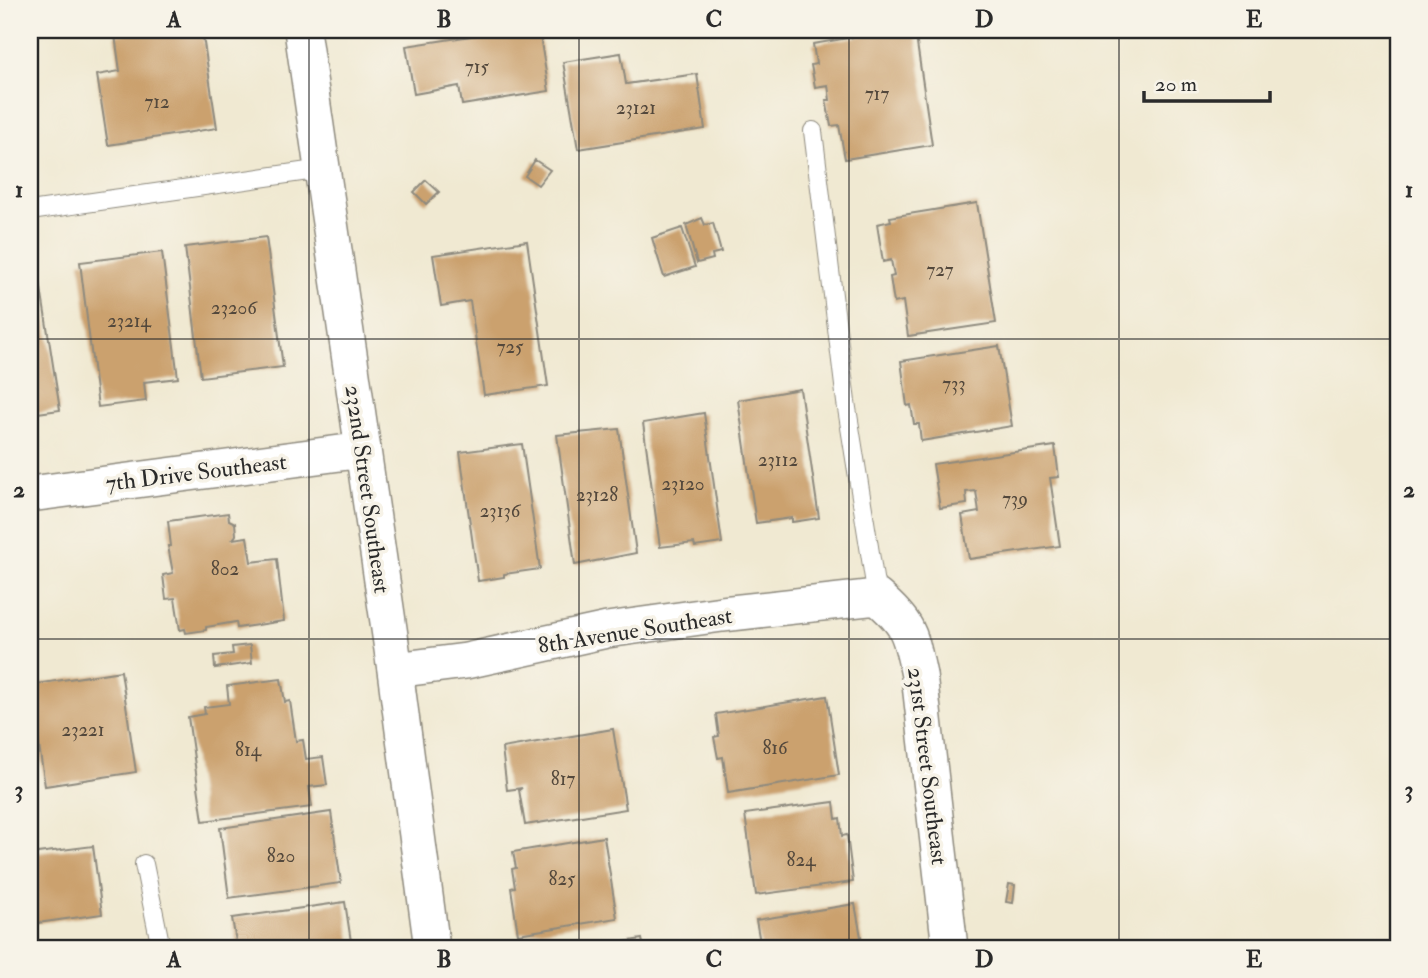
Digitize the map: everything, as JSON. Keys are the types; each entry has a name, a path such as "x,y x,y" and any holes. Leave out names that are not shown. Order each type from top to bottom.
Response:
{"street":[{"name":"232nd Street Southeast","path":"302,30 395,670 432,948"},
{"name":"7th Drive Southeast","path":"30,494 363,450"},
{"name":"8th Avenue Southeast","path":"395,670 466,660 607,630 877,597"},
{"name":"231st Street Southeast","path":"877,597 898,615 910,636 919,674 950,948"}],"lane":[{"path":"813,131 846,402 877,597"},
{"path":"30,211 322,169"},
{"path":"144,864 161,948"}],"building":[{"path":"146,30 202,30 217,128 108,145 97,75 120,71 115,35"},
{"path":"510,30 539,30 549,91 462,105 459,86 414,94 406,46"},
{"path":"895,30 915,30 932,145 845,159 839,125 831,126 826,100 830,100 828,85 815,87 811,65 816,64 813,44"},
{"path":"621,53 626,84 697,74 705,129 578,149 563,62"},
{"path":"535,160 550,170 538,185 525,176"},
{"path":"426,180 439,192 426,204 414,192"},
{"path":"977,203 996,323 908,336 903,301 894,303 890,277 894,276 891,260 883,262 877,224 891,221 890,217"},
{"path":"702,218 705,225 713,223 721,252 712,254 713,259 697,263 686,225"},
{"path":"682,228 695,267 664,277 652,238"},
{"path":"266,237 283,367 201,377 185,247"},
{"path":"527,241 548,386 484,395 470,301 441,306 433,255"},
{"path":"162,252 178,378 144,382 146,401 98,407 80,262"},
{"path":"40,282 60,410 30,414 30,284"},
{"path":"999,346 1012,426 921,441 919,424 914,424 911,405 907,406 901,361"},
{"path":"800,389 819,518 792,522 792,518 756,523 738,400"},
{"path":"704,413 722,543 695,547 694,543 660,547 643,423"},
{"path":"619,429 636,553 575,565 557,435"},
{"path":"522,444 540,569 478,581 460,452"},
{"path":"1055,446 1059,477 1050,478 1060,546 969,559 962,515 979,512 976,491 966,492 967,504 940,508 933,464"},
{"path":"228,513 229,520 235,523 236,535 233,539 247,537 251,562 277,559 284,621 237,628 236,622 186,633 185,629 180,630 175,598 166,599 163,575 173,573 168,546 171,546 168,521"},
{"path":"250,645 252,663 215,668 214,656 233,654 232,647"},
{"path":"121,671 136,772 45,786 30,685"},
{"path":"281,679 285,702 290,701 296,741 303,740 306,759 323,757 327,785 309,787 312,807 203,821 188,717 205,714 204,707 229,704 227,686"},
{"path":"827,696 839,775 728,793 723,757 718,758 714,737 719,736 716,714"},
{"path":"613,729 626,809 525,825 519,790 522,788 507,790 502,748"},
{"path":"834,802 836,819 840,818 842,836 847,835 853,882 756,895 745,814"},
{"path":"331,812 341,883 229,898 220,828"},
{"path":"604,837 617,918 518,934 511,888 515,887 513,852"},
{"path":"93,846 102,914 30,924 30,854"},
{"path":"1009,884 1015,885 1013,903 1006,902"},
{"path":"345,902 352,948 237,948 232,918"},
{"path":"855,904 863,948 761,948 756,920"},
{"path":"642,939 644,948 593,948 593,947"},
{"path":"93,942 94,948 56,948 56,947"}]}
